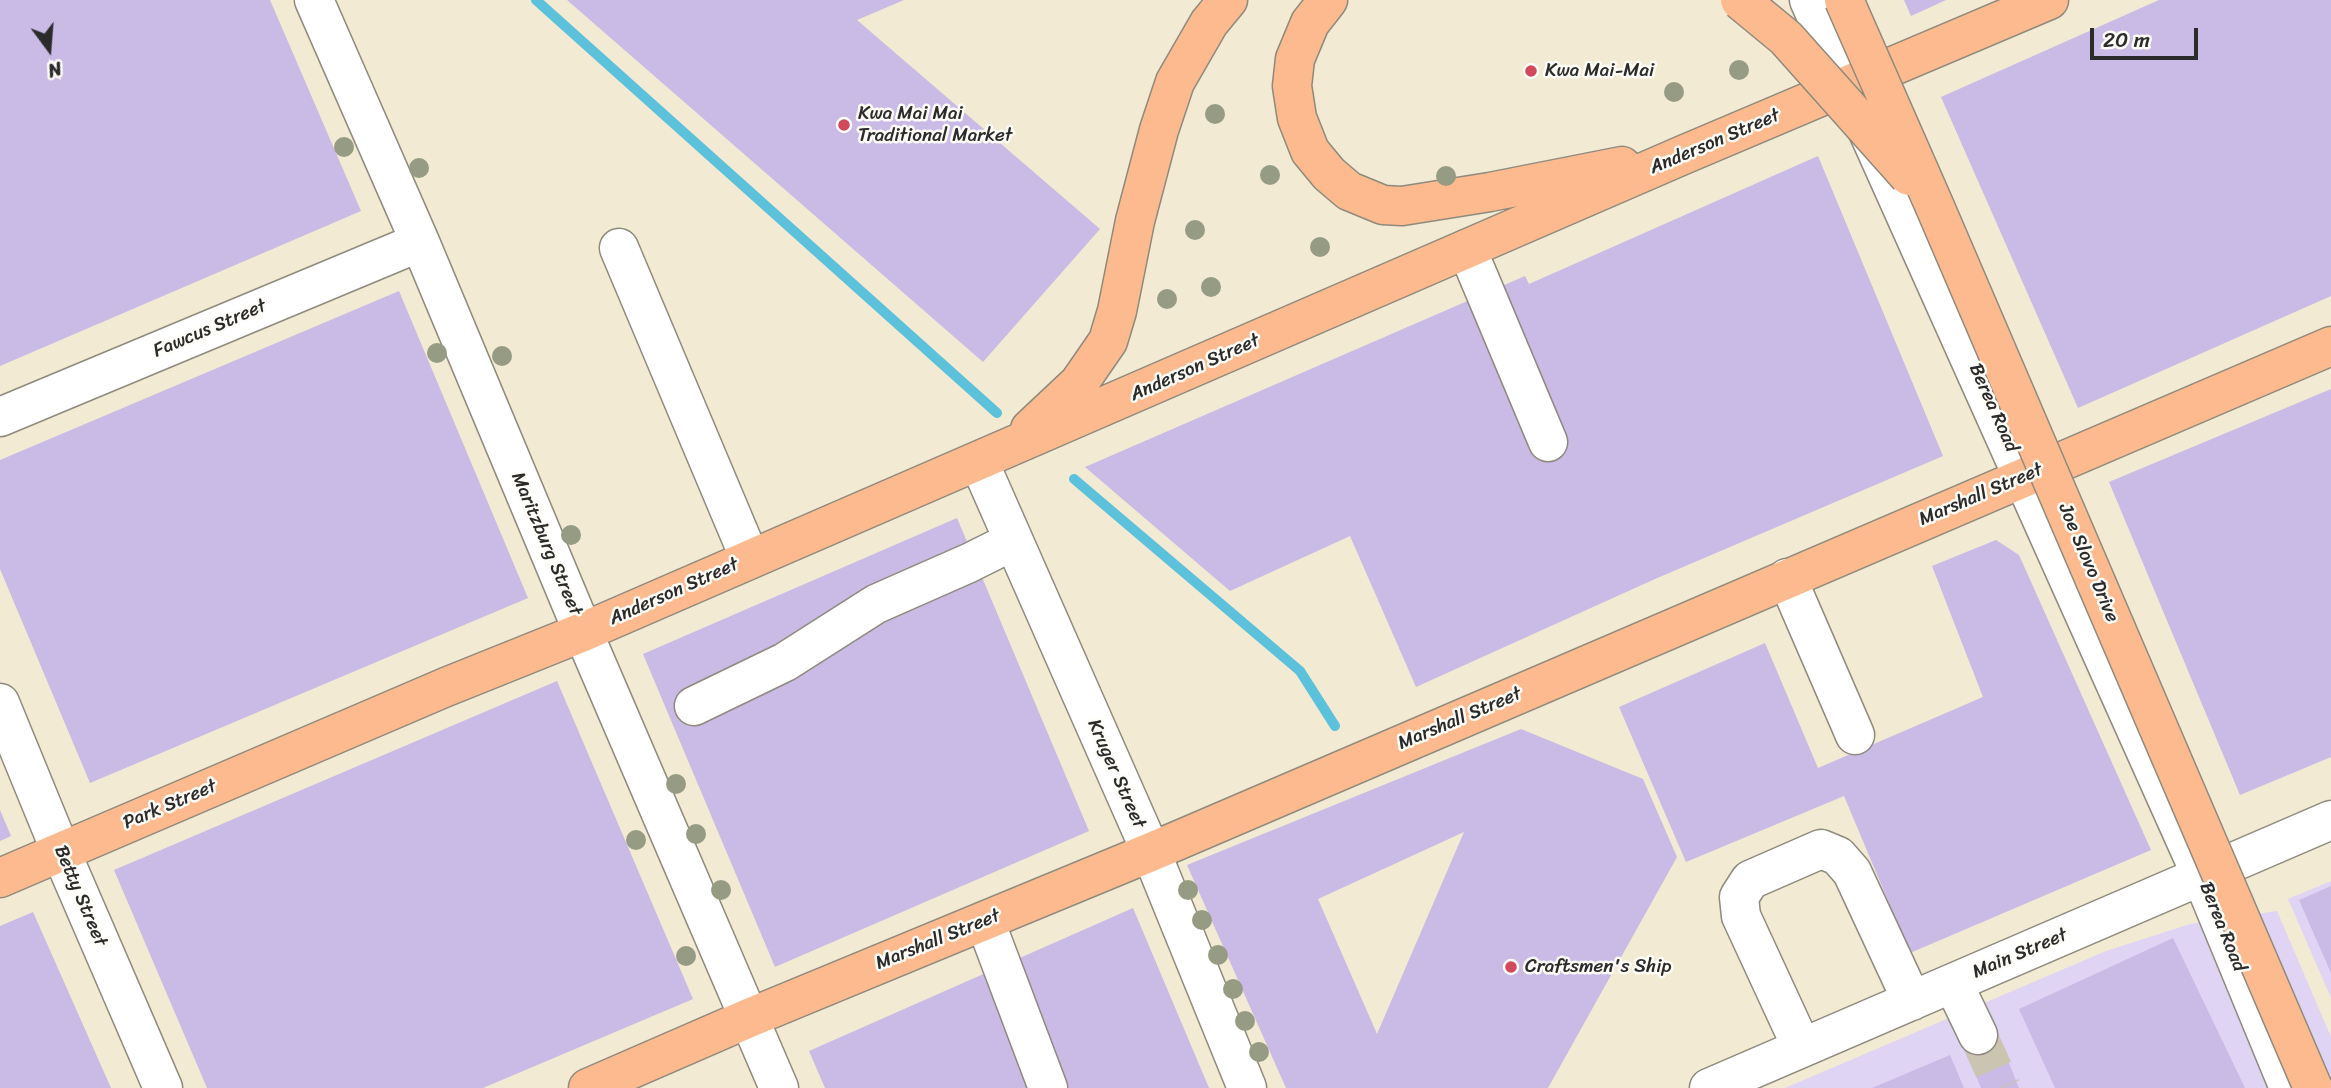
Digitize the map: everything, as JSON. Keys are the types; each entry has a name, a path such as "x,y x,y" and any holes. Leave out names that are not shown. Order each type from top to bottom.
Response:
{"main road":[{"path":"993,456 1079,383 1108,341 1117,312 1135,221 1159,130 1175,82 1209,23 1228,0"},
{"path":"1328,0 1310,23 1295,59 1292,86 1297,118 1310,152 1329,174 1349,191 1383,205 1437,201 1683,155"},
{"path":"1740,0 1786,38 1935,206"},
{"name":"Joe Slovo Drive","path":"1844,0 2313,1088"},
{"name":"Anderson Street","path":"339,733 583,632 1683,155 2049,0"},
{"name":"Marshall Street","path":"588,1088 749,1018 1151,852 2331,346"},
{"name":"Park Street","path":"0,878 339,733"}],"street":[{"name":"Maritzburg Street","path":"314,0 420,242 583,632 779,1088"},
{"name":"Berea Road","path":"1809,0 2202,877 2289,1088"},
{"name":"Fawcus Street","path":"0,417 420,242"},
{"path":"619,248 750,559"},
{"path":"1467,249 1548,442"},
{"name":"Kruger Street","path":"993,456 1013,541 1151,852 1247,1088"},
{"path":"694,706 785,662 876,604 1013,541"},
{"path":"1787,579 1855,735"},
{"name":"Betty Street","path":"0,703 163,1088"},
{"name":"Main Street","path":"1709,1088 2331,820"},
{"path":"1802,1048 1741,916 1739,897 1750,880 1821,849 1838,856 1852,872 1912,1001"},
{"path":"985,921 1048,1088"},
{"path":"1953,983 1978,1035"}],"shaded area":[{"path":"2331,881 2331,998 2288,899"},
{"path":"2277,911 2331,1037 2331,1088 1785,1088 2106,951 2190,924"}],"building":[{"path":"0,0 270,0 361,211 0,366"},
{"name":"Kwa Mai Mai Traditional Market","path":"567,0 904,0 857,20 1100,229 983,362"},
{"path":"1904,0 1946,0 1911,16"},
{"path":"2159,0 2331,0 2331,296 2078,408 1941,97"},
{"path":"1818,156 1943,456 1655,579 1416,687 1350,536 1230,591 1085,467 1525,276 1529,284"},
{"path":"399,291 528,598 90,783 0,569 0,460"},
{"path":"2331,389 2331,757 2240,795 2109,482"},
{"path":"957,518 1089,831 775,967 643,654"},
{"path":"1996,540 2019,555 2151,850 1910,953 1844,796 1686,862 1619,707 1765,643 1818,768 1983,697 1932,566"},
{"path":"557,681 693,999 483,1088 207,1088 114,870"},
{"name":"Craftsmen's Ship","path":"1521,729 1643,779 1677,857 1548,1088 1286,1088 1187,865","holes":["1464,832 1377,1034 1318,899"]},
{"path":"0,810 11,836 0,841"},
{"path":"2331,886 2331,973 2299,900"},
{"path":"1133,908 1209,1088 825,1088 809,1051"},
{"path":"33,912 111,1088 0,1088 0,926"},
{"path":"2173,938 2245,1088 2055,1088 2019,1009"},
{"path":"1995,1028 2019,1088 1981,1088 1962,1042"},
{"path":"1950,1055 1964,1088 1872,1088"}],"waterway":[{"path":"536,0 997,413"},
{"path":"1074,479 1300,671 1335,726"}],"tunnel":[{"path":"1978,1035 2002,1088"}],"place":[{"name":"Kwa Mai-Mai","path":"1531,71"},
{"name":"Kwa Mai Mai Traditional Market","path":"844,125"},
{"name":"Craftsmen's Ship","path":"1511,967"}]}
